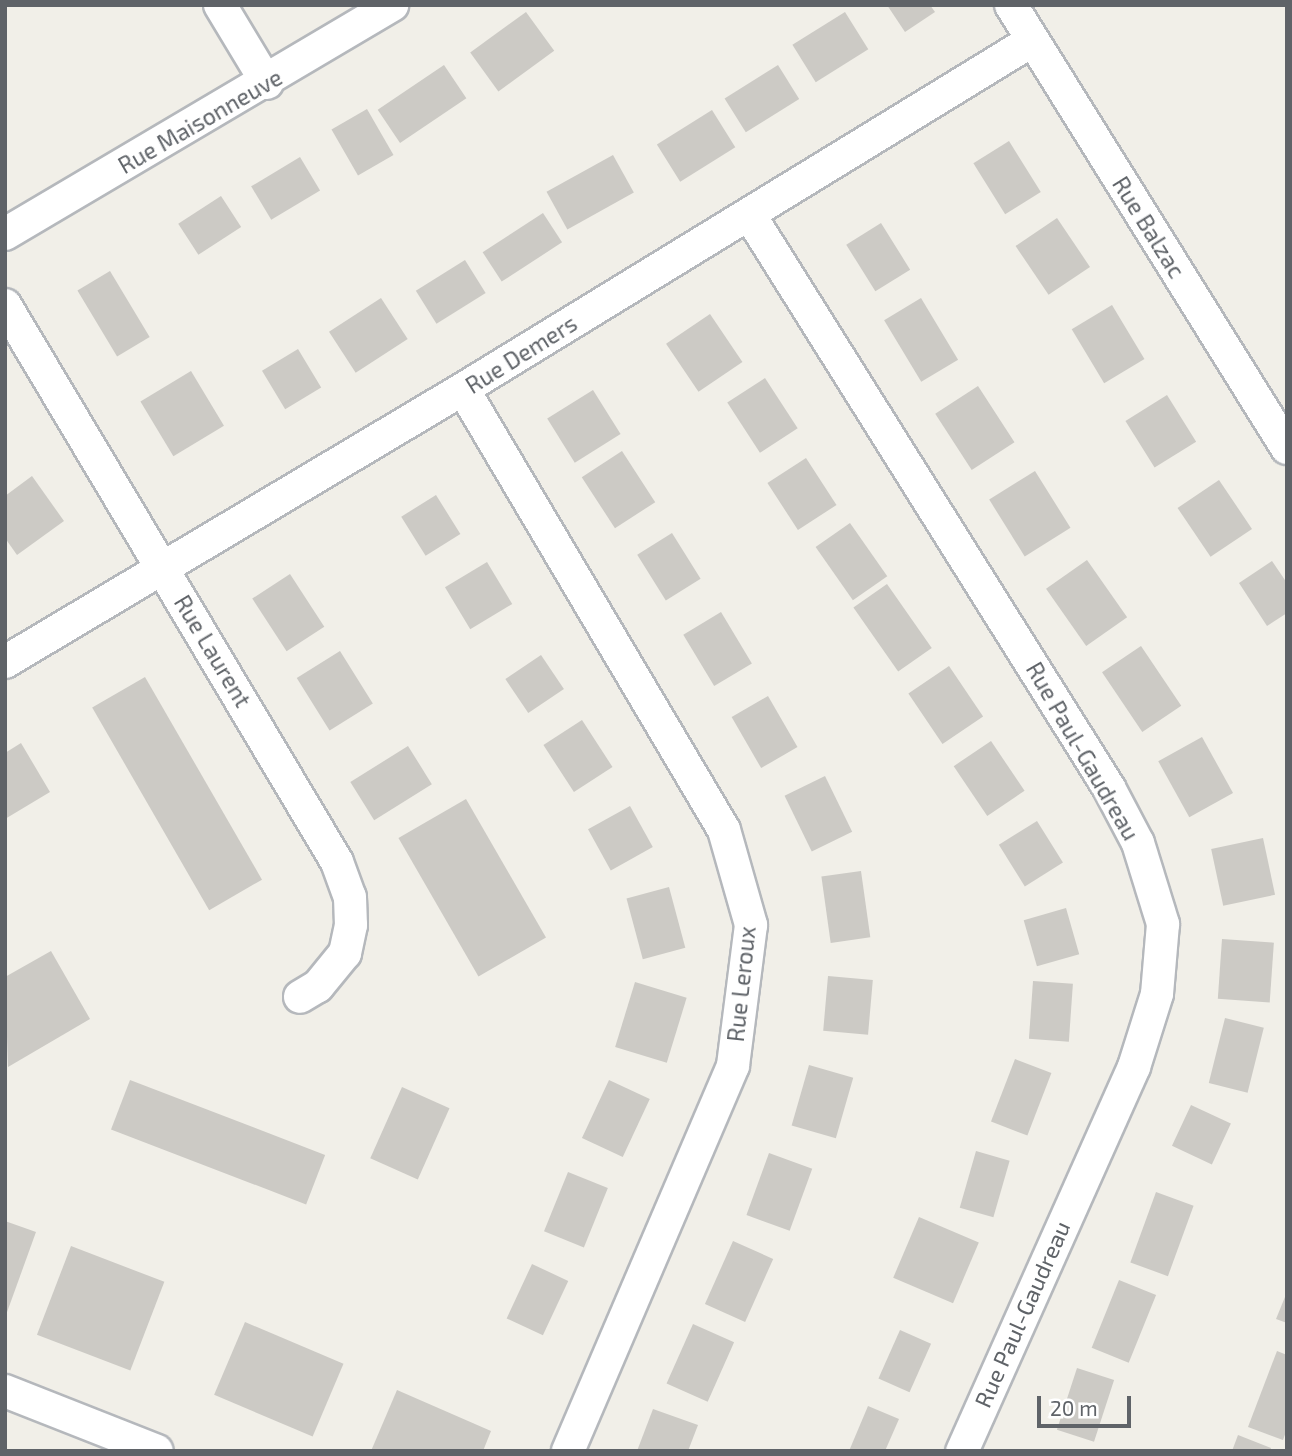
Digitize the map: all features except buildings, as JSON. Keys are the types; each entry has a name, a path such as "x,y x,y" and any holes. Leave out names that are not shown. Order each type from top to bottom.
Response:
{"street":[{"path":"220,5 267,83"},
{"name":"Rue Maisonneuve","path":"5,234 267,83 392,5"},
{"name":"Rue Balzac","path":"1011,5 1287,448"},
{"name":"Rue Demers","path":"5,662 463,389 1032,40"},
{"name":"Rue Paul-Gaudreau","path":"749,214 1110,788 1138,843 1163,924 1157,994 1133,1067 962,1451"},
{"name":"Rue Laurent","path":"5,306 320,830 350,897 351,925 345,953 318,986 300,997"},
{"name":"Rue Leroux","path":"463,389 724,830 751,925 733,1066 568,1451"},
{"path":"5,1391 157,1451"}]}
